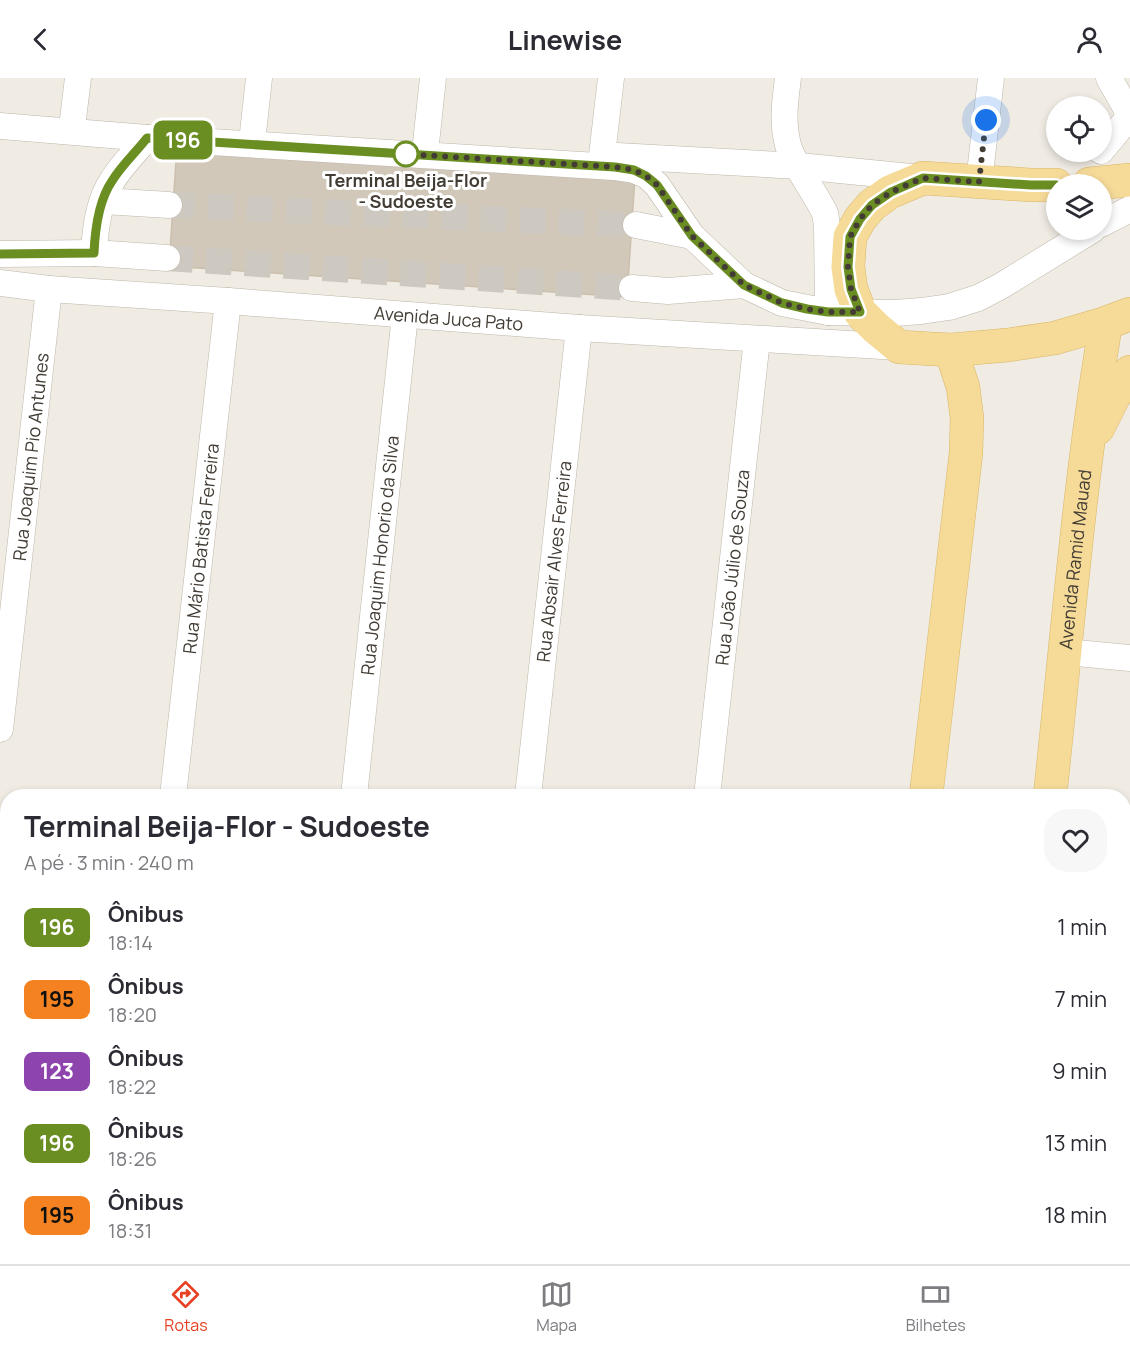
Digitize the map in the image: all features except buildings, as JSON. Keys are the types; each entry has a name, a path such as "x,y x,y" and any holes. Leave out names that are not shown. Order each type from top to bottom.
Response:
{"main road":[{"path":"1046,185 923,178 891,192 872,205 860,219 850,237 848,267 851,289 860,312 899,346 951,350 1055,338 1118,319"},
{"path":"1112,182 1130,180"},
{"name":"Avenida Ramid Mauad","path":"1051,789 1086,454 1095,391 1118,319"},
{"path":"927,789 966,453 967,418 963,387 951,350"},
{"path":"1086,454 1114,396 1130,372"}],"street":[{"path":"73,119 78,78"},
{"path":"253,133 259,78"},
{"path":"426,143 433,78"},
{"path":"602,155 611,78"},
{"path":"788,78 784,110 789,147 825,213 828,312"},
{"path":"979,182 991,78"},
{"path":"1108,78 1130,115 1112,137"},
{"path":"0,114 253,133 799,166 923,178"},
{"path":"0,126 634,170 657,185 692,236 744,285 782,303 828,312 895,313 950,307 978,298 1001,286 1076,240"},
{"path":"94,253 96,228 105,194 112,180 147,138"},
{"path":"1081,174 1092,162"},
{"path":"103,201 169,205"},
{"path":"1112,218 1130,209"},
{"path":"636,225 692,236"},
{"path":"0,254 94,253 166,258"},
{"name":"Avenida Juca Pato","path":"0,284 49,290 228,301 579,328 899,346"},
{"path":"632,288 668,291 744,285"},
{"name":"Rua Joaquim Pio Antunes","path":"0,729 49,290"},
{"name":"Rua Mário Batista Ferreira","path":"174,789 228,301"},
{"name":"Rua Joaquim Honorio da Silva","path":"355,789 405,315"},
{"name":"Rua Absair Alves Ferreira","path":"529,789 579,328"},
{"name":"Rua João Júlio de Souza","path":"708,789 757,339"},
{"path":"1066,652 1130,658"}],"tunnel":[{"path":"169,205 636,225"},
{"path":"167,258 632,288"}],"bus line":[{"name":"196","path":"0,254 94,253 96,228 105,194 112,180 147,138 615,167 634,170 657,185 692,236 744,285 782,303 807,309 828,312 860,312 851,289 848,267 850,237 860,219 872,205 891,192 923,178 1046,185"}],"place":[{"name":"Terminal Beija-Flor - Sudoeste","path":"406,154"}],"route":[{"path":"406,154 404,154 634,170 657,185 692,236 744,285 782,303 807,309 828,312 860,312 851,289 848,267 850,237 860,219 872,205 891,192 923,178 979,182 986,120"}]}
